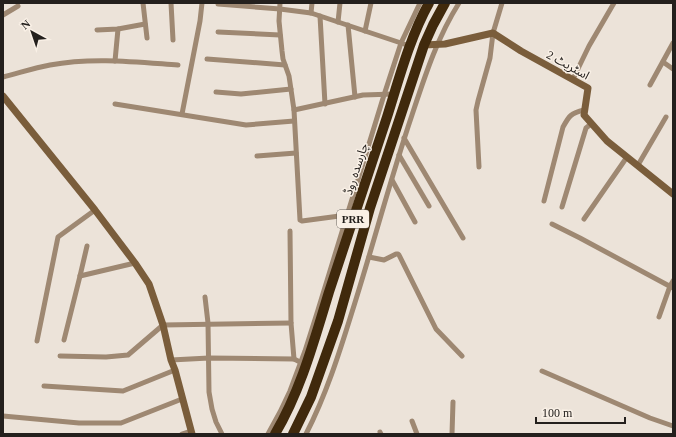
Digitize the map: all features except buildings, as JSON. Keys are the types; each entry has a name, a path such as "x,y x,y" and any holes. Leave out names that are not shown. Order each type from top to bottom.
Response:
{"highway":[{"name":"چارسدہ روڈ","path":"275,434 294,398 308,362 339,260 365,184 389,94 406,45 429,3"},
{"name":"PRR","path":"293,434 311,397 338,321 377,188 424,45 433,24 446,3"},
{"path":"365,184 377,188"}],"street":[{"path":"143,3 147,38"},
{"path":"172,3 173,40"},
{"path":"182,114 200,21 202,3"},
{"path":"280,3 279,21 283,59 289,76 294,110 300,220 302,221 346,215"},
{"path":"311,13 312,3"},
{"path":"338,22 340,3"},
{"path":"365,31 371,3"},
{"path":"218,4 311,13 406,45 420,3"},
{"path":"306,434 317,412 336,362 404,138 437,44 458,3"},
{"path":"479,167 476,110 490,58 492,33 502,3"},
{"path":"573,80 589,46 614,3"},
{"path":"3,15 18,6"},
{"path":"320,16 325,104"},
{"path":"97,30 146,24"},
{"path":"348,25 355,97"},
{"path":"115,61 118,28"},
{"path":"218,32 280,35"},
{"path":"424,45 445,44 492,33"},
{"name":"اسٹریٹ 2","path":"492,33 521,51 588,88 584,110"},
{"path":"650,86 673,44"},
{"path":"207,59 285,64"},
{"path":"3,77 50,65 77,62 115,61 178,65"},
{"path":"663,62 673,69"},
{"path":"216,92 241,94 291,89"},
{"path":"268,434 290,391 318,310 346,215 389,94 362,95 294,110"},
{"path":"3,96 95,210 149,284 163,325 191,432 182,434"},
{"path":"115,104 246,125 294,121"},
{"path":"544,201 564,127 568,118 574,112 584,110 584,115 608,141 673,194"},
{"path":"638,165 666,117"},
{"path":"562,208 586,128 591,124"},
{"path":"404,138 463,238"},
{"path":"257,156 296,153"},
{"path":"399,155 429,206"},
{"path":"584,219 627,157"},
{"path":"392,180 415,222"},
{"path":"37,341 58,236 95,210"},
{"path":"552,224 672,285 659,317"},
{"path":"290,231 291,323 294,359"},
{"path":"64,340 86,246"},
{"path":"369,257 384,260 398,254 436,329 462,356"},
{"path":"80,276 135,263"},
{"path":"205,297 208,324 212,409 222,434"},
{"path":"60,356 106,357 128,355 163,325 291,323"},
{"path":"171,360 209,358 294,359 300,362"},
{"path":"44,386 123,390 175,370"},
{"path":"542,371 650,418 673,426"},
{"path":"3,416 79,423 121,422 182,399"},
{"path":"452,434 453,402"},
{"path":"412,421 416,434"}]}
